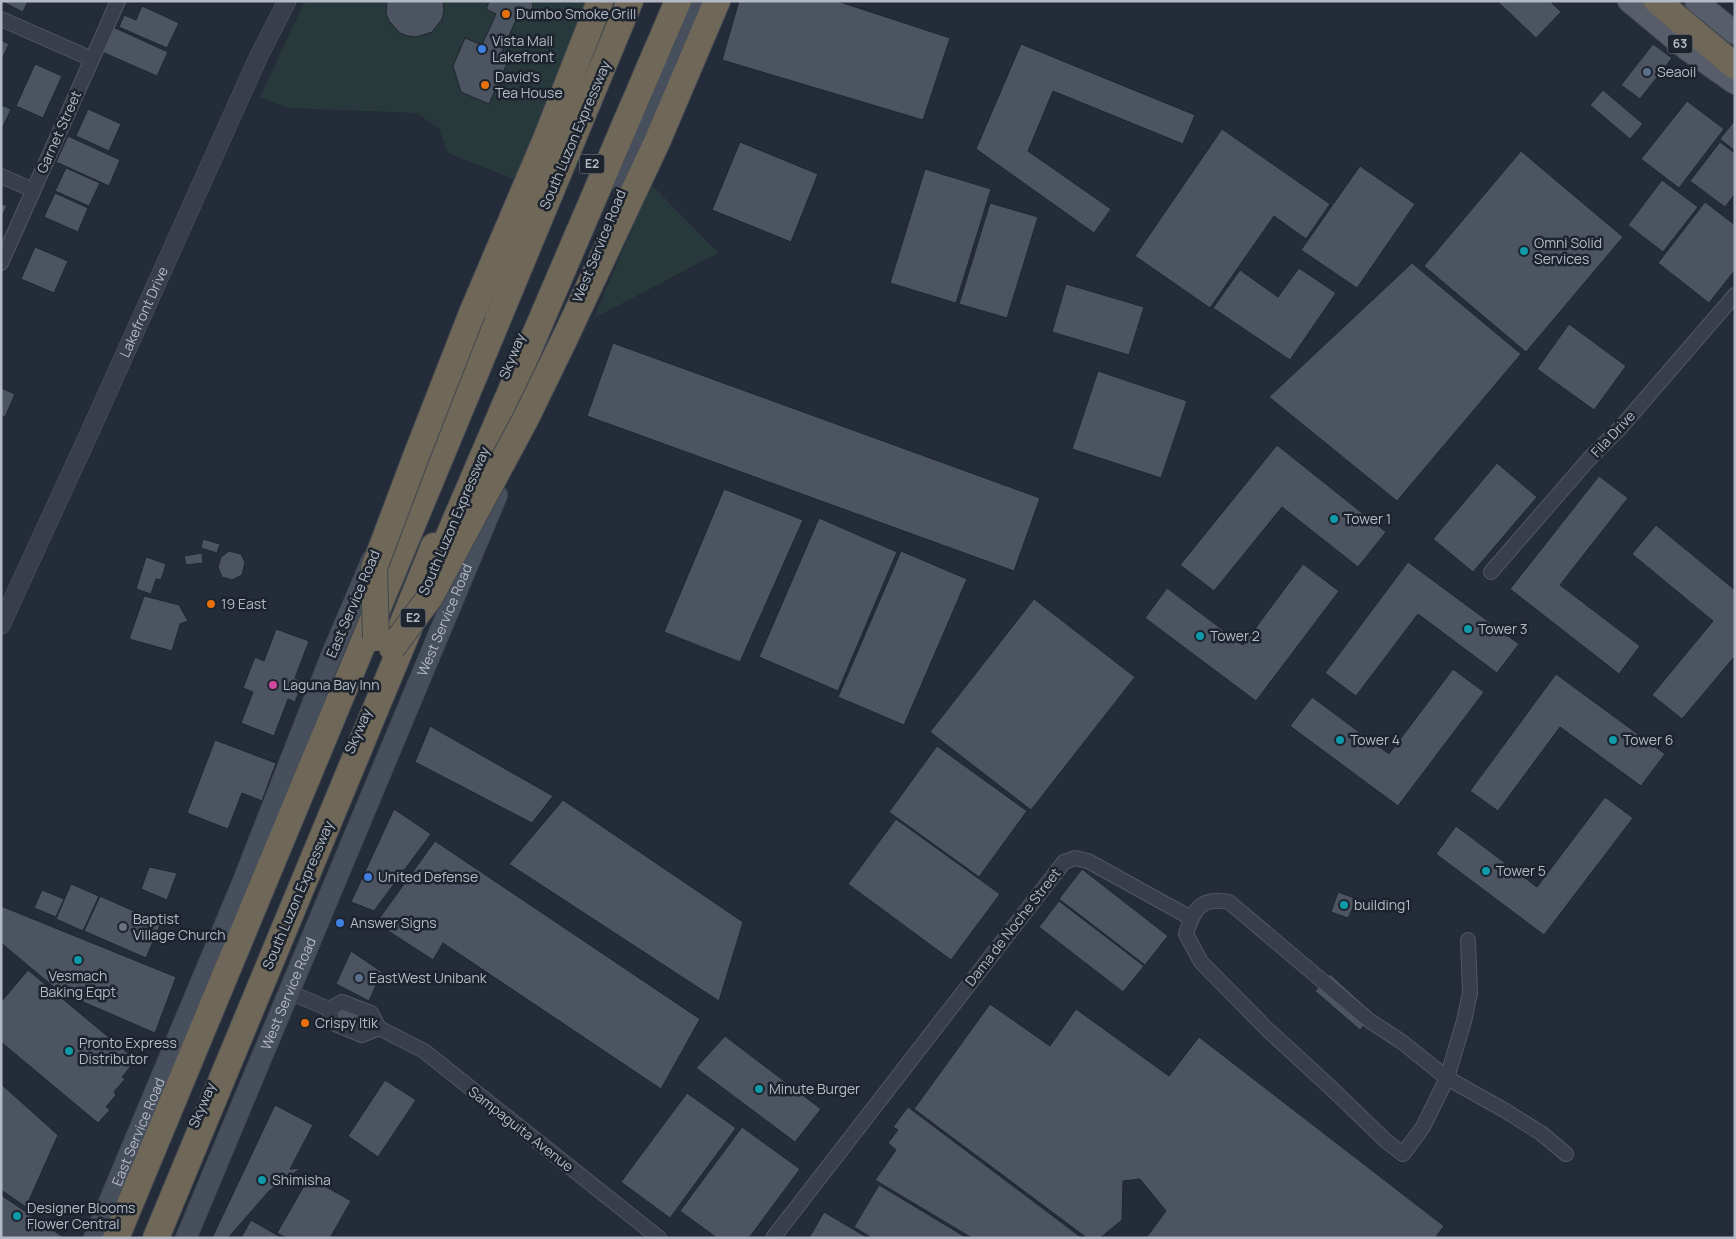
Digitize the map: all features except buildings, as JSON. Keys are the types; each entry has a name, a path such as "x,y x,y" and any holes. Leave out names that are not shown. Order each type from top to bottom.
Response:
{"highway":[{"path":"384,643 374,568 414,459 472,313 546,139 600,1"},
{"name":"South Luzon Expressway","path":"116,1238 630,1"},
{"name":"Skyway","path":"146,1238 384,643 507,320 641,1"},
{"name":"Skyway","path":"128,1238 660,1"},
{"name":"South Luzon Expressway","path":"156,1238 406,634 678,1"},
{"path":"384,643 430,597 525,420 657,142 717,1"},
{"path":"1657,1 1735,66"},
{"path":"1694,2 1735,49"}],"main road":[{"name":"East Service Road","path":"94,1238 242,884 343,626 557,137 609,1"},
{"name":"West Service Road","path":"186,1238 533,410 700,1"},
{"name":"63","path":"1629,1 1688,50 1735,82"},
{"path":"1694,2 1735,33"}],"street":[{"name":"Garnet Street","path":"1,263 118,1"},
{"name":"Lakefront Drive","path":"1,625 258,58 287,1"},
{"path":"1,19 92,59"},
{"path":"1,176 33,190"},
{"name":"Fila Drive","path":"1491,572 1589,459 1621,427 1735,295"},
{"name":"Dama de Noche Street","path":"773,1238 1064,862 1075,858 1088,861 1191,918"},
{"path":"1468,940 1470,993 1464,1021 1447,1078 1422,1127 1404,1154 1386,1141 1268,1030 1202,962 1186,934 1191,918 1203,903 1216,900 1229,902 1370,1021 1402,1042 1447,1078 1541,1133 1566,1154"},
{"path":"289,992 329,1009 333,1023 362,1035 379,1028"},
{"name":"Sampaguita Avenue","path":"329,1009 342,1002 371,1013 379,1028 424,1051 659,1238"}],"shaded area":[{"path":"305,1 593,1 516,180 448,153 439,129 417,113 289,108 260,97"},
{"path":"651,184 718,253 594,318"}],"place":[{"name":"Dumbo Smoke Grill","path":"506,14"},
{"name":"Vista Mall Lakefront","path":"482,49"},
{"name":"Seaoil","path":"1647,72"},
{"name":"David's Tea House","path":"485,85"},
{"name":"Omni Solid Services","path":"1524,251"},
{"name":"Tower 1","path":"1334,519"},
{"name":"19 East","path":"211,604"},
{"name":"Tower 3","path":"1468,629"},
{"name":"Tower 2","path":"1200,636"},
{"name":"Laguna Bay Inn","path":"273,685"},
{"name":"Tower 4","path":"1340,740"},
{"name":"Tower 6","path":"1613,740"},
{"name":"Tower 5","path":"1486,871"},
{"name":"United Defense","path":"368,877"},
{"name":"building1","path":"1344,905"},
{"name":"Answer Signs","path":"340,923"},
{"name":"Baptist Village Church","path":"123,927"},
{"name":"Vesmach Baking Eqpt","path":"78,960"},
{"name":"EastWest Unibank","path":"359,978"},
{"name":"Crispy Itik","path":"305,1023"},
{"name":"Pronto Express Distributor","path":"69,1051"},
{"name":"Minute Burger","path":"759,1089"},
{"name":"Shimisha","path":"262,1180"},
{"name":"Designer Blooms Flower Central","path":"17,1216"}]}
